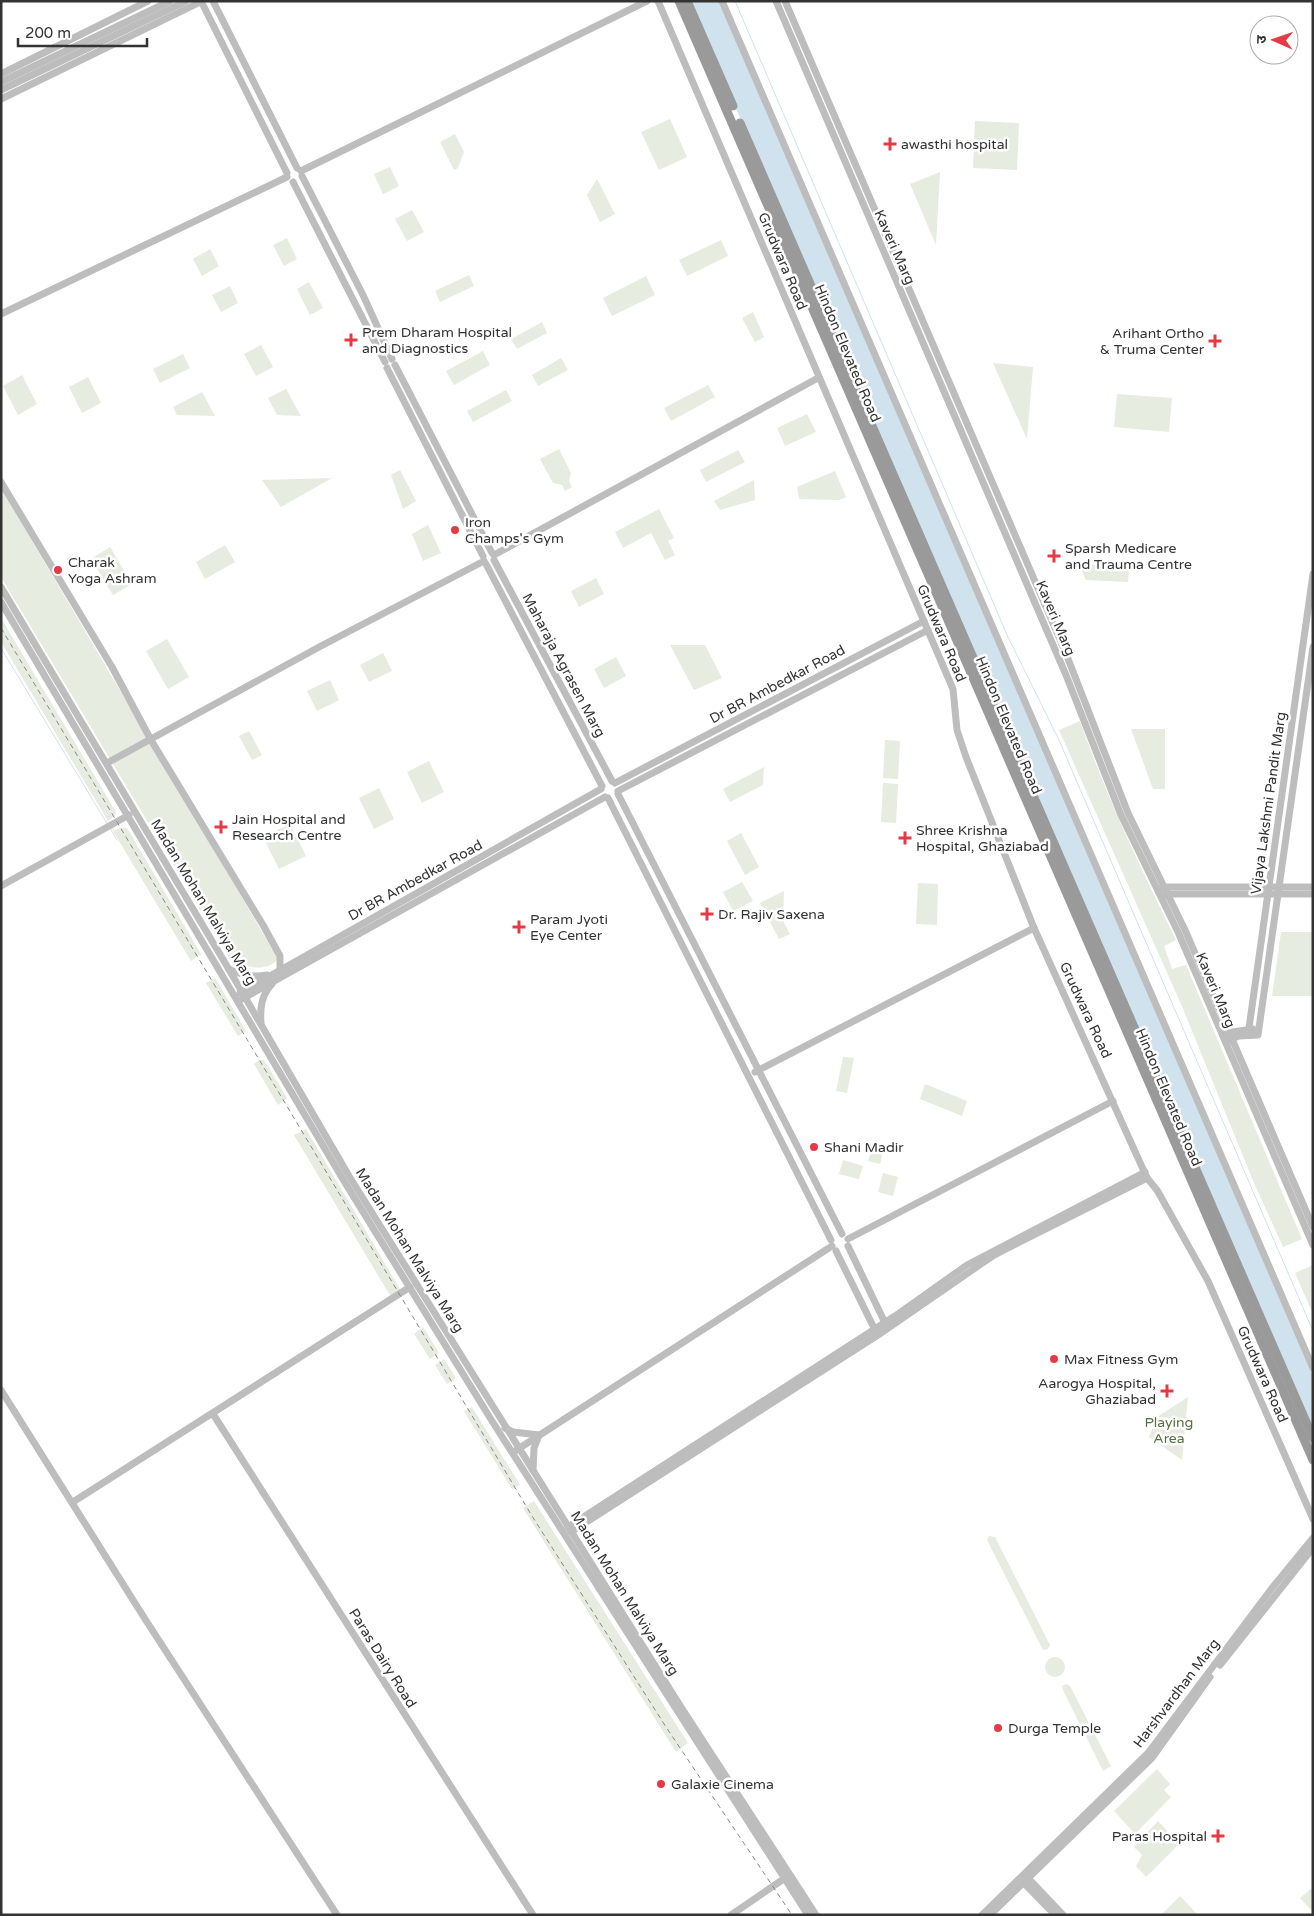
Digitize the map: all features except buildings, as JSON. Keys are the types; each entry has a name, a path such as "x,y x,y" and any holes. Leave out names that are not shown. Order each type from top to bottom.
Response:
{"highway":[{"name":"Hindon Elevated Road","path":"679,1 729,112 1229,1272 1313,1460"},
{"name":"Hindon Elevated Road","path":"687,1 1313,1438"}],"street":[{"path":"1,74 148,1"},
{"path":"1,82 170,1"},
{"path":"1,90 186,1"},
{"path":"1,99 201,1"},
{"name":"Maharaja Agrasen Marg","path":"201,1 289,178 601,788"},
{"name":"Maharaja Agrasen Marg","path":"213,1 493,556 614,782"},
{"path":"300,172 646,1"},
{"name":"Grudwara Road","path":"658,1 818,378 953,689 957,730 966,757 1034,928 1146,1175 1157,1190 1208,1282 1313,1519"},
{"path":"722,1 1313,1368"},
{"name":"Kaveri Marg","path":"776,1 1066,675 1121,815 1163,892"},
{"name":"Kaveri Marg","path":"785,1 842,131 880,226 1065,651 1128,813 1163,892 1178,932 1289,1182 1313,1245"},
{"path":"833,136 842,131"},
{"path":"289,178 292,168 300,172"},
{"path":"1,314 289,178 299,180 300,172"},
{"path":"386,365 387,359 394,362"},
{"path":"484,560 490,564 493,556 818,378"},
{"path":"1,482 112,667 152,740 280,956 278,974 264,996 260,1009 261,1024"},
{"path":"108,763 321,646 484,560 486,553 493,556"},
{"name":"Vijaya Lakshmi Pandit Marg","path":"1313,574 1249,1032 1259,1032 1313,647"},
{"name":"Madan Mohan Malviya Marg","path":"1,587 108,763 229,969 240,996 261,1024 349,1176 505,1428 515,1450 533,1472 570,1530 787,1876 808,1915"},
{"name":"Madan Mohan Malviya Marg","path":"1,602 240,996 410,1287 787,1876 816,1915"},
{"name":"Dr BR Ambedkar Road","path":"614,782 924,621"},
{"name":"Dr BR Ambedkar Road","path":"618,792 928,630"},
{"path":"876,1332 748,1075 601,788 608,781 614,782 758,1070 846,1240 886,1325"},
{"name":"Dr BR Ambedkar Road","path":"240,996 601,788"},
{"path":"607,798 614,798 618,792"},
{"name":"Dr BR Ambedkar Road","path":"278,974 607,798"},
{"path":"1,886 129,814"},
{"path":"1163,892 1279,891 1313,888"},
{"path":"1279,891 1313,894"},
{"path":"748,1075 1034,928"},
{"path":"229,969 238,974 253,976 278,974"},
{"path":"1226,1037 1249,1032"},
{"path":"833,1246 841,1251 846,1240 1113,1101"},
{"path":"570,1530 876,1332 992,1250 1146,1175"},
{"name":"Kaveri Marg","path":"1289,1182 1313,1227"},
{"path":"833,1246 834,1236 846,1240"},
{"path":"515,1450 833,1246"},
{"path":"73,1502 410,1287"},
{"path":"1,1390 145,1619 337,1915"},
{"name":"Paras Dairy Road","path":"213,1414 533,1915"},
{"path":"505,1428 513,1432 539,1435"},
{"path":"533,1472 534,1448 539,1435"},
{"name":"Harshvardhan Marg","path":"1123,1782 1150,1750 1283,1573 1313,1538"},
{"name":"Harshvardhan Marg","path":"982,1915 1024,1878 1112,1792 1155,1754 1213,1673 1313,1548"},
{"path":"730,1915 787,1876"},
{"path":"1024,1878 1055,1915"},
{"path":"1024,1878 1063,1915"},
{"name":"Harshvardhan Marg","path":"990,1915 1024,1878"}],"green space":[{"path":"670,119 687,157 659,170 641,132"},
{"path":"975,121 1019,123 1017,170 973,168"},
{"path":"455,134 464,152 458,168 454,170 440,142"},
{"path":"390,167 399,186 383,194 374,174"},
{"path":"940,172 936,245 910,184"},
{"path":"597,179 615,214 600,222 587,195"},
{"path":"412,210 424,232 407,241 395,219"},
{"path":"287,238 297,259 284,266 273,245"},
{"path":"721,240 728,256 687,276 679,260"},
{"path":"210,249 219,266 202,276 193,259"},
{"path":"469,275 474,286 440,302 435,291"},
{"path":"646,276 655,295 612,316 603,298"},
{"path":"309,282 323,308 310,315 297,289"},
{"path":"230,286 238,303 221,312 212,295"},
{"path":"753,312 764,337 755,342 742,318"},
{"path":"542,322 547,333 517,349 511,339"},
{"path":"261,345 273,367 256,376 244,354"},
{"path":"483,351 490,365 454,385 446,371"},
{"path":"183,354 190,368 160,383 153,369"},
{"path":"561,358 568,370 538,386 532,375"},
{"path":"993,363 1033,367 1027,439"},
{"path":"22,375 37,404 18,415 3,386"},
{"path":"88,377 101,403 82,413 69,387"},
{"path":"708,385 715,397 671,421 664,408"},
{"path":"286,389 301,416 277,415 268,398"},
{"path":"506,390 512,401 473,422 467,411"},
{"path":"202,392 215,416 177,415 173,407"},
{"path":"1117,394 1172,398 1169,432 1114,427"},
{"path":"807,414 816,432 785,446 777,428"},
{"path":"559,449 571,473 569,481 572,487 565,491 562,485 553,483 540,459"},
{"path":"738,450 745,462 706,482 700,470"},
{"path":"400,470 416,501 403,509 391,475"},
{"path":"835,471 846,497 839,500 799,499 797,487"},
{"path":"332,478 281,507 262,480"},
{"path":"754,480 755,500 720,510 714,501"},
{"path":"1,488 278,959 268,966 256,968 231,961 1,577"},
{"path":"659,509 674,538 668,541 675,555 665,560 651,533 623,548 615,532"},
{"path":"428,525 441,553 423,561 412,534"},
{"path":"225,545 235,562 205,579 196,562"},
{"path":"110,547 132,584 113,595 91,559"},
{"path":"1078,563 1129,568 1128,582 1086,580"},
{"path":"596,578 604,594 579,607 571,591"},
{"path":"1,618 116,812 115,816 108,821 1,642"},
{"path":"167,639 189,677 168,689 146,651"},
{"path":"670,645 705,645 722,678 694,690"},
{"path":"383,653 392,671 369,682 360,665"},
{"path":"616,657 626,676 604,688 594,669"},
{"path":"330,680 339,700 317,711 307,691"},
{"path":"1080,721 1101,777 1125,832 1176,940 1164,946 1172,969 1186,965 1302,1239 1283,1247 1254,1183 1181,1004 1059,730"},
{"path":"1131,729 1165,729 1165,789 1153,789"},
{"path":"249,731 262,755 252,760 239,736"},
{"path":"885,740 900,741 898,779 883,778"},
{"path":"429,761 444,792 422,803 407,772"},
{"path":"764,767 763,785 730,802 723,789"},
{"path":"883,783 898,784 896,823 881,822"},
{"path":"379,788 394,819 374,829 359,798"},
{"path":"290,824 306,856 279,869 263,837"},
{"path":"127,828 201,954 191,961 113,831"},
{"path":"741,833 759,867 745,875 727,841"},
{"path":"742,882 753,901 733,911 723,892"},
{"path":"918,883 938,884 937,925 916,924"},
{"path":"784,891 783,921 790,934 779,939 760,903"},
{"path":"1281,932 1313,932 1313,996 1272,996"},
{"path":"215,978 246,1031 238,1036 206,983"},
{"path":"843,1057 854,1058 847,1093 836,1091"},
{"path":"259,1060 264,1060 287,1098 278,1105 254,1064"},
{"path":"925,1084 967,1101 962,1116 920,1099"},
{"path":"306,1129 401,1291 391,1297 294,1135"},
{"path":"873,1145 884,1148 880,1164 868,1161"},
{"path":"843,1160 863,1166 859,1179 839,1174"},
{"path":"883,1173 898,1177 893,1196 878,1192"},
{"path":"1313,1265 1313,1314 1295,1273"},
{"path":"423,1327 439,1353 430,1359 414,1334"},
{"path":"444,1359 456,1378 447,1384 435,1365"},
{"name":"Playing Area","path":"1188,1397 1182,1460 1149,1437 1157,1417"},
{"path":"472,1407 520,1485 512,1489 464,1411"},
{"path":"534,1501 688,1743 676,1752 523,1508"},
{"path":"989,1536 995,1537 1050,1645 1048,1649 1043,1650 987,1540"},
{"path":"1055,1657 1062,1660 1065,1667 1062,1674 1055,1677 1048,1674 1045,1667 1048,1660"},
{"path":"1066,1684 1070,1686 1111,1766 1103,1771 1063,1690 1062,1686"},
{"path":"1157,1769 1170,1784 1164,1790 1171,1797 1135,1834 1114,1811"},
{"path":"1158,1821 1179,1844 1146,1877 1136,1866 1142,1855 1134,1847"},
{"path":"1313,1887 1313,1912 1300,1898"},
{"path":"1180,1896 1198,1915 1161,1915"}],"water":[{"path":"688,1 719,1 1313,1376 1313,1451 755,151"}],"waterway":[{"path":"735,1 1008,637 1059,740 1313,1331"},
{"path":"1,648 108,825"},
{"path":"110,828 117,840"}],"railway":[{"path":"1,628 532,1516 666,1727 792,1915"}],"place":[{"name":"awasthi hospital","path":"890,144"},
{"name":"Prem Dharam Hospital and Diagnostics","path":"351,340"},
{"name":"Arihant Ortho & Truma Center","path":"1215,341"},
{"name":"Iron Champs's Gym","path":"455,530"},
{"name":"Sparsh Medicare and Trauma Centre","path":"1054,556"},
{"name":"Charak Yoga Ashram","path":"58,570"},
{"name":"Jain Hospital and Research Centre","path":"221,827"},
{"name":"Shree Krishna Hospital, Ghaziabad","path":"905,838"},
{"name":"Dr. Rajiv Saxena","path":"707,914"},
{"name":"Param Jyoti Eye Center","path":"519,927"},
{"name":"Shani Madir","path":"814,1147"},
{"name":"Max Fitness Gym","path":"1054,1359"},
{"name":"Aarogya Hospital, Ghaziabad","path":"1167,1391"},
{"name":"Durga Temple","path":"998,1728"},
{"name":"Galaxie Cinema","path":"661,1784"},
{"name":"Paras Hospital","path":"1218,1836"}]}
